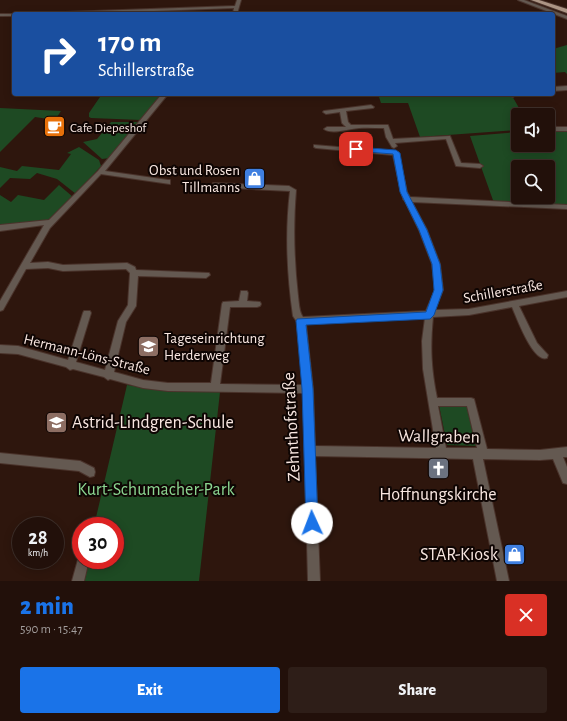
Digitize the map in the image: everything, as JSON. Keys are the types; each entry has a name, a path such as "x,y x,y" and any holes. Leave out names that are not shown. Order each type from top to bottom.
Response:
{"main road":[{"path":"534,0 567,11"}],"street":[{"path":"236,12 239,0"},
{"path":"520,0 551,12"},
{"path":"94,12 237,7"},
{"path":"555,13 567,18"},
{"path":"0,15 12,15"},
{"path":"555,88 567,88"},
{"path":"0,308 23,266 50,222 100,172 163,96"},
{"path":"326,112 371,107"},
{"path":"343,110 345,123 350,127"},
{"path":"327,129 386,126 396,153 406,198 423,230 436,264 439,290 430,315 426,341 427,369 442,452"},
{"path":"555,129 567,129"},
{"path":"392,141 448,137 458,166 480,166"},
{"path":"316,146 396,153"},
{"path":"100,172 168,182"},
{"name":"Zehnthofstraße","path":"215,185 289,188 293,190 289,229 290,274 297,316 301,321 308,389 314,581"},
{"path":"406,198 567,207"},
{"path":"0,228 50,222"},
{"path":"23,266 48,265 63,268 127,266 132,269 134,273 132,306 122,321 108,376"},
{"path":"134,273 206,275"},
{"path":"243,304 244,293"},
{"name":"Schillerstraße","path":"301,321 469,312 567,294"},
{"path":"215,388 226,304 257,304"},
{"path":"514,304 534,346 544,355"},
{"path":"70,366 86,313"},
{"name":"Hermann-Löns-Straße","path":"0,349 18,350 127,381 162,386 308,389"},
{"path":"433,400 471,402 503,581"},
{"name":"Wallgraben","path":"310,451 556,454 567,452"},
{"path":"556,454 567,480"},
{"path":"0,458 80,466 90,472"},
{"path":"78,581 81,569"}],"green space":[{"path":"567,45 567,74 565,72 555,73 555,48"},
{"path":"101,96 161,96 141,120 91,118 89,117 89,113"},
{"path":"379,96 512,96 519,108 511,108 511,130 420,137 408,103 381,103"},
{"path":"0,108 61,111 55,120 35,117 0,152"},
{"path":"111,122 139,122 110,158 102,159 83,142 97,139"},
{"path":"555,130 567,130 567,206 531,205 555,204 555,160 511,160 511,202 494,203 470,136 511,133 511,152 555,152"},
{"path":"79,147 99,160 101,166 76,194 57,179 37,173 30,179 10,178 0,188 0,167 17,171 22,166 59,170 71,154 67,153"},
{"path":"59,185 73,197 49,220 0,226 0,195 11,202 18,195 44,200"},
{"name":"Kurt-Schumacher-Park","path":"127,385 173,391 220,392 199,581 81,581 84,569 124,569 124,517 96,517"},
{"path":"439,405 469,405 478,446 447,445"}],"place":[{"name":"Cafe Diepeshof","path":"55,127"},
{"name":"Obst und Rosen Tillmanns","path":"255,179"},
{"name":"Tageseinrichtung Herderweg","path":"149,347"},
{"name":"Astrid-Lindgren-Schule","path":"57,422"},
{"name":"Hoffnungskirche","path":"438,469"},
{"name":"STAR-Kiosk","path":"514,554"}],"route":[{"path":"312,523 308,389 301,321 430,315 439,290 436,264 423,230 406,198 396,153 356,149"}]}
